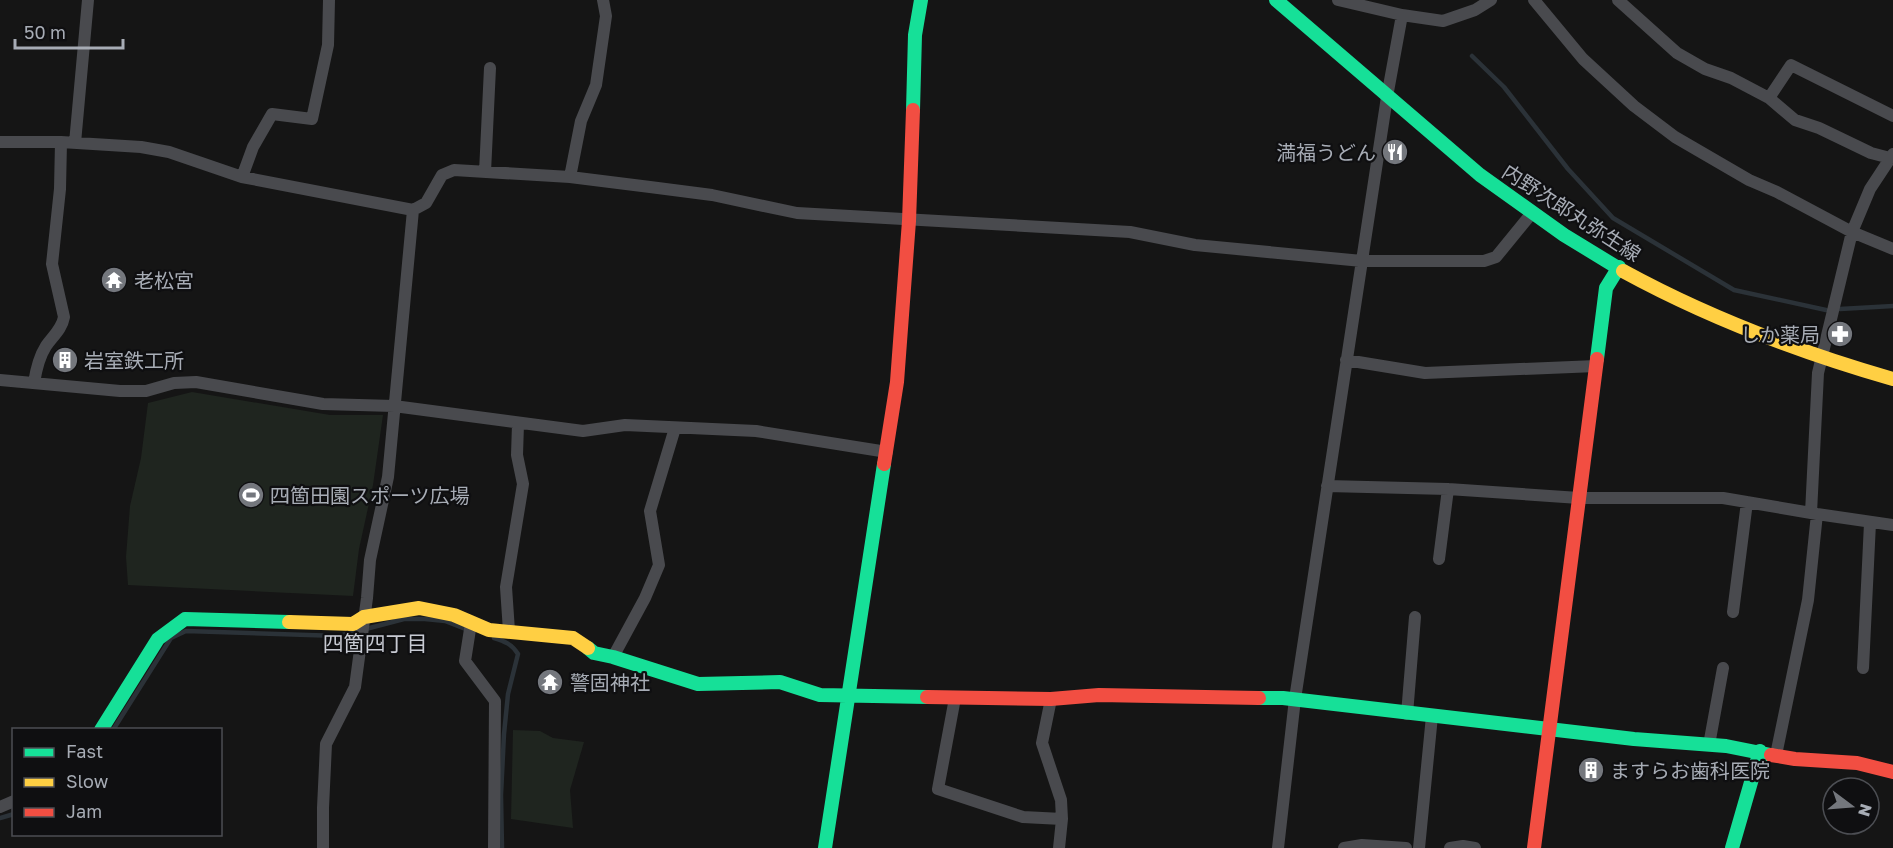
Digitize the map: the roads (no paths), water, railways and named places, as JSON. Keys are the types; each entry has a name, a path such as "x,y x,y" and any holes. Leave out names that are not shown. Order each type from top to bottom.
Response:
{"street":[{"path":"75,143 88,0"},
{"path":"242,177 253,147 272,114 312,119 328,45 329,0"},
{"path":"570,177 581,121 596,86 606,16 603,0"},
{"path":"825,848 897,382 909,221 912,82 915,35 921,0"},
{"path":"1338,0 1402,15 1443,21 1475,10 1491,0"},
{"path":"1534,0 1583,59 1634,106 1676,137 1749,180 1777,192 1852,232 1893,249"},
{"path":"1621,1 1677,53 1769,98 1795,120 1820,128 1890,160 1870,189 1852,232 1818,374 1814,514 1808,600 1776,755"},
{"name":"内野次郎丸弥生線","path":"1285,3 1387,97 1480,174 1532,213 1619,267 1717,318 1822,358 1893,379"},
{"path":"1278,848 1295,699 1387,97 1402,15"},
{"path":"1769,98 1791,65 1893,116"},
{"path":"485,172 489,68"},
{"path":"0,142 62,142 141,147 169,152 242,177 413,210 426,203 442,175 454,170 570,177 712,195 797,213 1130,232 1195,245 1362,261 1484,261 1496,257 1532,213"},
{"path":"34,383 38,361 62,324 64,317 52,264 60,189 62,142"},
{"path":"323,848 322,808 326,744 355,687 369,560 388,477 413,210"},
{"path":"1534,848 1606,288 1619,267"},
{"path":"1346,360 1425,373 1596,366"},
{"path":"0,380 120,391 146,391 174,383 196,382 323,404 394,406 583,431 625,425 756,431 887,452"},
{"path":"509,631 506,587 523,484 517,455 518,424"},
{"path":"613,657 645,598 659,565 650,511 675,428"},
{"path":"1327,486 1448,489 1579,498 1724,498 1893,525"},
{"path":"1439,559 1448,489"},
{"path":"1733,612 1747,502"},
{"path":"1863,668 1870,523"},
{"path":"102,728 158,639 184,619 353,624 419,608 454,615 489,630 573,638 594,653 698,684 780,682 820,695 1051,699 1099,695 1295,699 1407,714 1760,751 1795,759 1857,764 1893,772"},
{"path":"1407,714 1415,617"},
{"path":"471,623 465,661 495,701 494,848"},
{"path":"1709,745 1723,668"},
{"path":"955,698 938,789 1023,817 1062,819"},
{"path":"1051,699 1042,743 1061,800 1059,848"},
{"path":"1419,848 1432,716"},
{"path":"1732,848 1760,751"},
{"path":"1344,848 1386,845 1406,848"},
{"path":"1450,848 1463,846 1475,848"}],"waterway":[{"path":"1472,56 1504,87 1568,169 1613,218 1734,290 1826,310"},
{"path":"1840,309 1893,306"},
{"path":"114,728 171,638 186,631 339,636 404,619 445,621 468,630"},
{"path":"494,638 508,643 518,654 508,694 504,734 501,795 502,848"},
{"path":"0,818 12,815"}],"place":[{"name":"満福うどん","path":"1395,152"},
{"name":"老松宮","path":"114,280"},
{"name":"しか薬局","path":"1840,334"},
{"name":"岩室鉄工所","path":"65,360"},
{"name":"四箇田園スポーツ広場","path":"251,495"},
{"name":"警固神社","path":"550,682"},
{"name":"ますらお歯科医院","path":"1591,770"}],"district":[{"name":"四箇四丁目","path":"375,643"}]}
